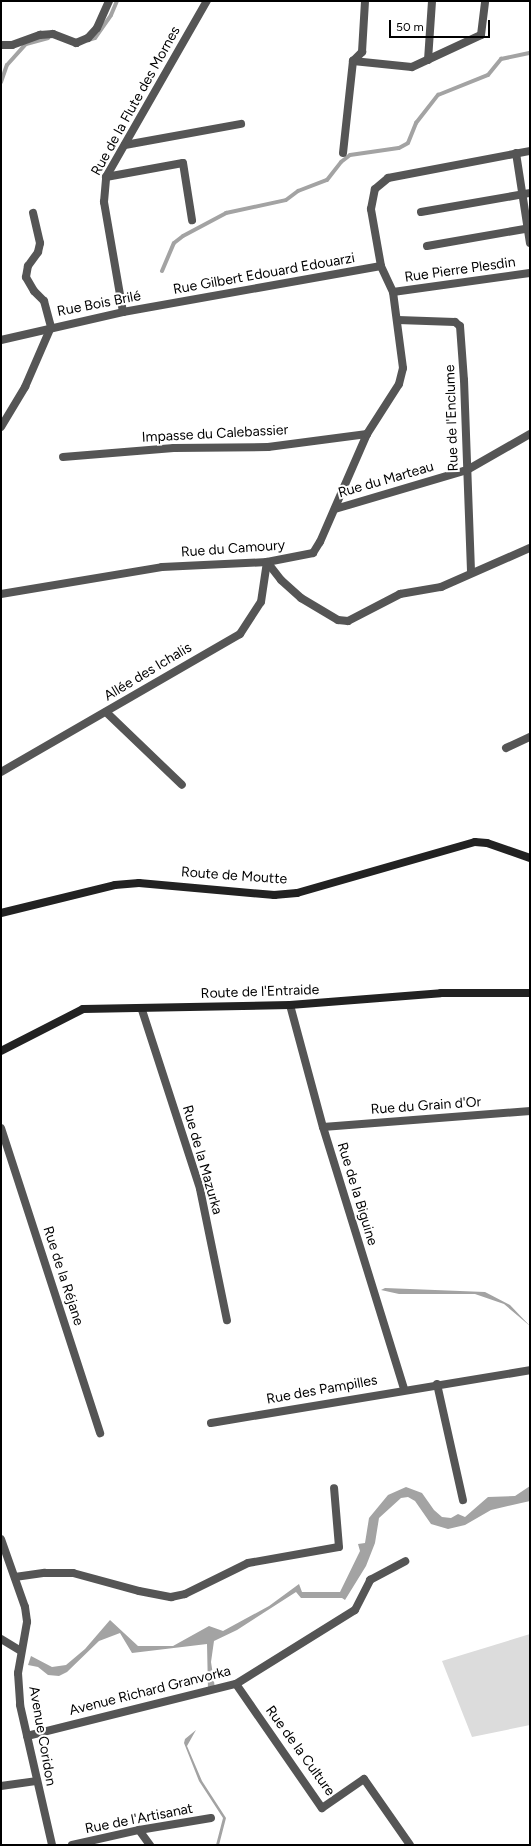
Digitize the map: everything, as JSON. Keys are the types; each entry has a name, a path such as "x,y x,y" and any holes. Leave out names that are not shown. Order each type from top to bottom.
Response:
{"main road":[{"name":"Route de Moutte","path":"1,913 115,885 139,883 274,895 297,893 474,842 487,843 530,858"},
{"name":"Route de l'Entraide","path":"1,1051 83,1010 142,1010 290,1005 441,993 530,993"}],"street":[{"path":"1,45 12,45 40,35 53,34 76,43 88,38 97,28 109,1"},
{"name":"Rue de la Flute des Mornes","path":"123,312 104,202 106,177 207,1"},
{"path":"343,153 353,61 362,52 365,1"},
{"path":"428,60 432,1"},
{"path":"353,61 412,67 428,60 481,35 485,1"},
{"path":"125,146 241,124"},
{"name":"Rue du Camoury","path":"1,594 162,567 267,562 313,553 320,542 335,509 367,434 399,384 403,368 393,292 381,266 371,209 371,196 378,184 388,178 530,151"},
{"path":"516,153 521,195 529,228 530,243"},
{"path":"106,177 183,163 192,220"},
{"path":"421,212 530,193"},
{"name":"Rue Bois Brilé","path":"33,213 40,243 38,252 28,266 26,277 34,292 44,301 51,327"},
{"path":"427,246 529,228"},
{"name":"Rue Gilbert Edouard Edouarzi","path":"152,307 381,266"},
{"name":"Rue Pierre Plesdin","path":"393,292 530,273"},
{"name":"Rue Bois Brilé","path":"1,340 51,327 152,307"},
{"name":"Rue de l'Enclume","path":"398,322 455,322 460,326 471,572"},
{"path":"1,427 25,387 51,327"},
{"name":"Impasse du Calebassier","path":"63,457 174,448 268,447 367,434"},
{"name":"Rue du Marteau","path":"335,509 467,470 530,434"},
{"path":"267,562 301,598 338,620 348,621 400,594 441,587 471,572 530,548"},
{"name":"Allée des Ichalis","path":"1,772 240,634 261,602 267,562"},
{"path":"106,712 182,785"},
{"path":"506,748 530,737"},
{"name":"Rue de la Biguine","path":"290,1005 323,1127 404,1389"},
{"name":"Rue de la Mazurka","path":"142,1010 200,1189 227,1320"},
{"name":"Rue du Grain d'Or","path":"323,1127 530,1111"},
{"name":"Rue de la Réjane","path":"1,1128 100,1433"},
{"name":"Rue des Pampilles","path":"211,1423 404,1389 530,1370"},
{"path":"437,1384 463,1500"},
{"path":"15,1577 45,1572 73,1573 139,1591 171,1597 185,1594 248,1563 339,1546 334,1488"},
{"name":"Avenue Coridon","path":"1,1539 15,1577 27,1622 18,1673 19,1692 49,1844"},
{"name":"Avenue Richard Granvorka","path":"27,1736 236,1684 355,1610 370,1580 404,1561"},
{"path":"1,1639 21,1651"},
{"name":"Rue de la Culture","path":"236,1684 322,1808 364,1779 410,1845"},
{"path":"1,1786 36,1781"},
{"name":"Rue de l'Artisanat","path":"72,1845 139,1830 211,1818"},
{"path":"139,1830 150,1845"}],"shaded area":[{"path":"385,1288 485,1292 510,1305 530,1326 504,1304 475,1294 399,1294 381,1290"},
{"path":"530,1486 530,1501 491,1510 465,1525 448,1529 431,1524 415,1501 408,1497 401,1498 379,1518 375,1543 366,1566 345,1600 342,1598 301,1598 296,1592 237,1630 214,1641 211,1662 215,1688 208,1690 207,1644 132,1653 120,1633 99,1641 67,1672 59,1676 48,1675 38,1667 28,1665 31,1656 52,1667 66,1665 85,1649 110,1620 138,1646 173,1646 209,1626 223,1631 269,1606 299,1584 302,1592 340,1592 360,1551 358,1544 365,1543 369,1518 388,1495 406,1487 422,1493 434,1510 442,1517 451,1518 458,1514 465,1517 488,1497 515,1496"},
{"path":"530,1634 530,1725 472,1737 442,1661"},
{"path":"196,1730 187,1746 202,1781 226,1818 219,1845 216,1845 223,1818 199,1781 184,1743 185,1739"}],"waterway":[{"path":"88,40 95,38 111,15 117,1"},
{"path":"1,82 7,65 26,44 48,38"},
{"path":"162,271 174,243 183,236 226,213 286,200 298,191 327,180 341,162 350,155 399,148 408,143 416,123 438,95 488,75 501,59 530,53"}]}
